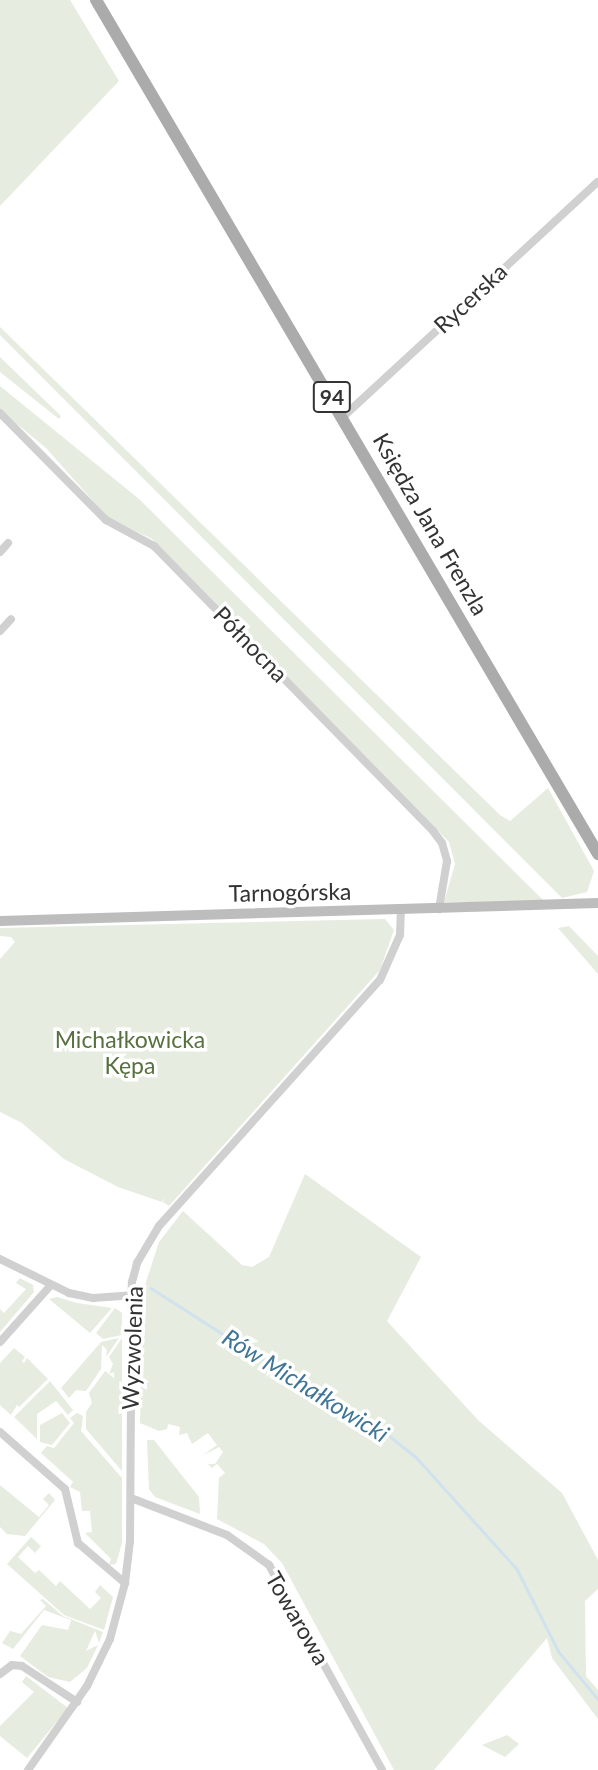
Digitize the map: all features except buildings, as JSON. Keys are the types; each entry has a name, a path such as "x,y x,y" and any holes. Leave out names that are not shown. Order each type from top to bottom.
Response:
{"main road":[{"name":"Księdza Jana Frenzla","path":"96,0 344,416 598,855"}],"street":[{"name":"Rycerska","path":"344,416 598,182"},
{"name":"Północna","path":"0,413 106,520 154,546 433,831 442,843 447,861 439,909"},
{"path":"0,552 9,543"},
{"path":"0,631 11,619"},
{"name":"Tarnogórska","path":"581,904 598,894"},
{"name":"Tarnogórska","path":"0,921 598,903"},
{"name":"Wyzwolenia","path":"28,1770 77,1702 110,1639 125,1583 131,1499 132,1295 137,1263 159,1226 380,980 400,935 401,910"},
{"path":"0,1259 50,1286 93,1298 132,1295"},
{"path":"0,1342 50,1286"},
{"path":"0,1432 65,1489 78,1542 125,1583"},
{"name":"Towarowa","path":"131,1499 227,1535 269,1565 382,1770"},
{"path":"0,1674 12,1665 22,1666 77,1702"}],"green space":[{"path":"0,0 70,0 119,81 0,206"},
{"path":"0,327 500,815 510,821 548,788 594,871 587,892 562,898 0,335"},
{"path":"0,357 61,416 59,419 0,372"},
{"path":"0,386 139,499 545,902 444,902 455,864 449,842 152,539 108,518 46,448 0,410"},
{"name":"Michałkowicka Kępa","path":"385,919 394,930 380,970 169,1206 163,1202 166,1197 162,1202 118,1187 64,1159 22,1123 0,1112 0,959 15,942 11,937 0,936 0,928"},
{"path":"569,926 598,956 598,974 558,928"},
{"path":"305,1174 421,1257 387,1321 478,1420 562,1493 598,1560 598,1589 585,1601 586,1676 598,1690 598,1719 552,1658 547,1638 434,1770 394,1770 282,1563 264,1544 217,1519 219,1478 225,1473 217,1464 212,1468 208,1464 215,1464 223,1452 219,1447 202,1456 217,1445 208,1433 192,1444 187,1433 179,1435 180,1427 168,1424 167,1429 159,1431 140,1423 143,1291 159,1242 183,1211 242,1265 252,1267 269,1257"},
{"path":"20,1278 33,1285 34,1292 0,1332 0,1309 4,1313 26,1289 16,1283"},
{"path":"57,1297 112,1308 90,1333 49,1299"},
{"path":"115,1308 122,1313 122,1335 103,1339 96,1333"},
{"path":"119,1338 106,1357 107,1350 102,1345 101,1369 86,1391 76,1390 69,1398 61,1388 101,1342"},
{"path":"122,1338 122,1471 86,1429 86,1412 92,1403 89,1393 105,1371 114,1378 114,1372 109,1374 113,1364 109,1357"},
{"path":"14,1348 25,1357 22,1361 24,1363 27,1358 48,1379 19,1407 17,1405 11,1415 0,1405 0,1363"},
{"path":"50,1381 73,1410 68,1415 56,1401 37,1414 37,1439 14,1417"},
{"path":"62,1413 70,1423 52,1445 40,1442 40,1425"},
{"path":"77,1413 83,1416 81,1431 122,1478 122,1543 116,1564 109,1565 111,1559 85,1533 92,1532 90,1511 82,1511 80,1492 70,1487 73,1482 41,1453 47,1446 54,1448 74,1423 70,1418"},
{"path":"147,1440 154,1440 199,1497 200,1514 155,1497 149,1489"},
{"path":"0,1485 39,1517 49,1505 43,1499 49,1493 55,1500 25,1536 7,1534 0,1527"},
{"path":"31,1537 41,1546 35,1553 28,1546 18,1557 35,1573 39,1570 56,1586 60,1581 90,1609 101,1598 95,1592 100,1585 113,1597 104,1630 64,1615 7,1564"},
{"path":"43,1599 63,1616 103,1632 99,1643 95,1631 86,1651 98,1645 87,1668 70,1682 48,1677 20,1656 42,1625 68,1630 71,1620 44,1610 13,1649 2,1643 10,1631 21,1634 46,1606 40,1600"},
{"path":"26,1676 68,1708 27,1758 0,1736 0,1726 34,1692 22,1682"},
{"path":"507,1735 519,1744 505,1757 482,1745"}],"waterway":[{"name":"Rów Michałkowicki","path":"151,1288 298,1382 376,1425 417,1458 517,1569 559,1652 598,1699"}]}
